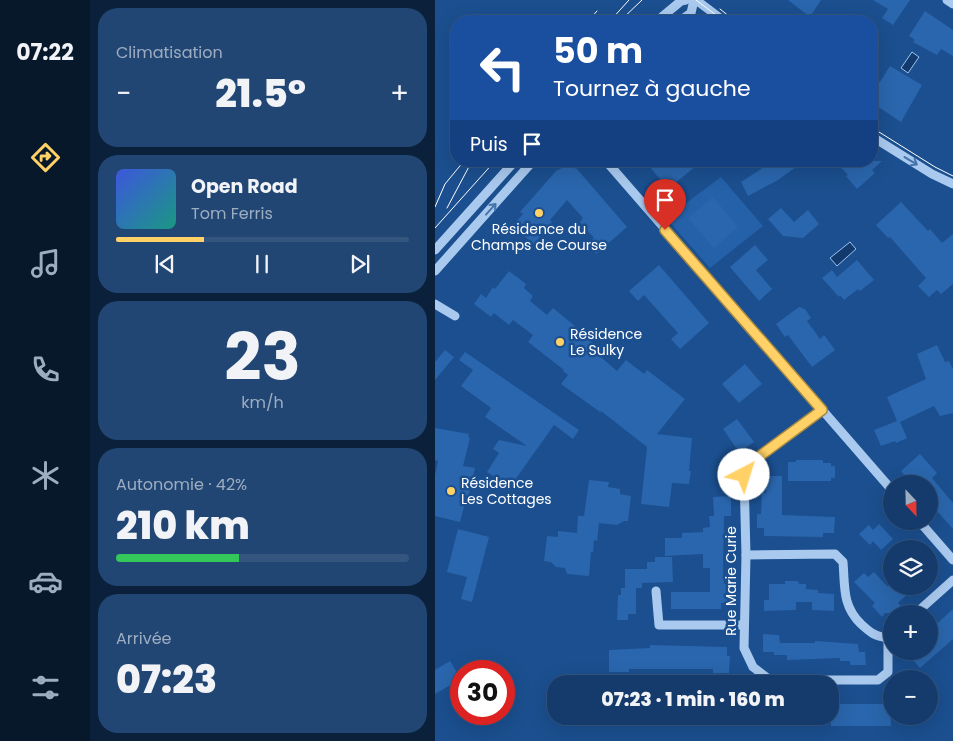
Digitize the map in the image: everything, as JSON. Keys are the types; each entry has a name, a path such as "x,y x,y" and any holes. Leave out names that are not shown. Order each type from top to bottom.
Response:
{"street":[{"path":"664,15 681,0 686,0"},
{"path":"687,15 691,12 695,0 716,15"},
{"path":"947,0 953,4"},
{"path":"878,140 932,174 953,184"},
{"path":"435,250 510,167"},
{"path":"435,271 528,167"},
{"path":"611,167 883,480"},
{"path":"435,304 455,316"},
{"name":"Rue Marie Curie","path":"822,410 749,464 744,475 746,555 744,648 753,667 770,680 877,680 888,672 888,660"},
{"path":"927,530 953,560"},
{"path":"746,555 835,554 843,562 845,598 852,615 874,636 883,637"},
{"path":"925,605 953,580"},
{"path":"656,591 659,624 744,625"}],"shaded area":[{"path":"912,52 919,57 908,73 901,68"},
{"path":"721,177 763,226 710,268 666,218"},
{"path":"850,242 856,249 837,266 830,258"}],"building":[{"path":"788,0 821,0 811,15 807,15"},
{"path":"873,0 910,0 893,25 882,18 888,9"},
{"path":"925,11 953,30 953,56 941,49 937,55 913,42 915,40 909,36"},
{"path":"890,66 922,85 901,122 878,107 878,81 880,82"},
{"name":"Résidence du Champs de Course","path":"564,167 577,169 627,227 596,254 588,244 594,238 580,222 583,218 567,200 550,220 552,222 534,244 512,226 523,214 520,212 556,171"},
{"path":"650,167 695,167 668,189"},
{"path":"765,167 796,167 778,180 748,196 741,182"},
{"path":"841,167 875,167 872,170 875,173 857,189 846,176 848,175"},
{"path":"713,197 738,227 714,248 688,218"},
{"path":"901,202 942,243 953,234 953,284 941,294 937,290 929,297 918,286 926,278 890,237 888,238 876,225"},
{"path":"781,208 794,222 808,210 819,224 803,238 783,236 768,219"},
{"path":"755,245 768,260 756,270 772,289 759,301 730,267"},
{"path":"857,260 874,280 844,300 822,278 832,270 837,277"},
{"path":"659,265 709,323 680,349 671,339 678,333 644,295 638,301 629,291"},
{"path":"509,271 526,284 524,288 533,296 530,301 547,315 553,308 575,326 573,328 593,343 589,347 617,371 626,360 644,374 647,370 685,399 657,434 692,438 689,484 672,483 669,507 641,504 647,447 601,411 561,384 568,375 528,342 533,335 513,320 509,325 494,313 491,317 474,304 481,294 486,298 493,287 495,289"},
{"path":"799,307 805,309 811,318 807,321 820,339 824,335 835,350 812,367 788,335 785,337 776,324"},
{"path":"937,345 945,362 949,361 953,369 953,413 940,416 934,406 900,422 907,438 896,443 895,441 881,446 874,430 897,421 887,397 926,379 917,354"},
{"path":"445,350 454,357 435,380 435,362"},
{"path":"465,352 579,430 573,439 554,425 510,487 487,472 499,453 493,449 499,440 527,446 485,417 491,408 461,386 473,370 459,360"},
{"path":"745,364 762,384 739,403 722,384"},
{"path":"737,419 754,442 739,452 723,429"},
{"path":"435,428 469,434 468,437 470,438 463,466 475,468 467,503 465,503 460,522 435,516 435,475 438,461 435,460"},
{"path":"920,454 937,473 935,475 904,475 901,471"},
{"path":"796,460 823,460 823,463 831,463 831,466 835,466 835,478 831,478 831,481 788,481 788,462 796,462"},
{"path":"766,476 782,476 782,515 835,517 834,533 823,533 823,537 764,536 764,528 757,528 757,514 761,514 762,493 766,493"},
{"path":"589,480 609,482 608,487 620,489 620,494 631,496 628,521 617,525 599,523 597,541 594,540 593,552 591,552 589,576 567,574 565,568 556,567 551,562 544,561 547,536 558,537 558,531 577,533 578,516 584,516"},
{"path":"938,485 953,503 953,529 938,512"},
{"path":"731,496 731,516 724,516 723,567 724,584 728,584 728,603 721,603 721,609 671,609 671,592 710,592 710,568 703,568 703,554 665,556 665,538 682,538 682,533 703,532 703,528 710,527 709,516 714,516 713,497"},
{"path":"879,524 893,539 883,540 883,548 881,550 873,541 870,545 859,534 869,525 873,530"},
{"path":"458,529 489,537 472,602 461,599 467,577 447,572"},
{"path":"655,557 672,557 673,582 642,583 642,588 636,588 636,614 628,614 628,620 617,620 618,595 621,595 621,588 625,588 625,569 647,569 647,562 655,562"},
{"path":"874,572 883,582 883,595 906,595 898,603 900,605 883,605 882,617 872,606 875,603 854,582 864,573 868,577"},
{"path":"785,581 798,581 799,584 806,584 806,589 818,590 818,593 834,594 834,611 812,610 812,602 796,602 796,610 764,611 764,600 769,600 769,584 785,584"},
{"path":"953,609 953,639 938,652 938,623"},
{"path":"763,634 779,635 780,643 815,643 815,641 858,644 859,652 865,652 866,665 850,665 850,661 840,661 840,658 787,660 787,655 774,655 774,652 763,652"},
{"path":"650,645 727,647 727,656 730,656 729,673 713,673 713,669 629,669 629,672 609,672 609,650 650,648"},
{"path":"913,660 929,660 920,668"},
{"path":"450,661 450,685 435,694 435,670"},
{"path":"839,704 883,704 883,725 891,726 831,726 839,725"}],"tram line":[{"path":"615,15 629,0"},
{"path":"626,15 642,0"},
{"path":"696,0 716,15"},
{"path":"720,9 728,15"},
{"path":"593,15 597,11"},
{"path":"878,131 953,176"},
{"path":"435,207 445,184 459,167"},
{"path":"447,208 469,167"},
{"path":"435,228 490,167"}],"place":[{"name":"Résidence du Champs de Course","path":"539,213"},
{"name":"Résidence Le Sulky","path":"560,342"},
{"name":"Résidence Les Cottages","path":"451,491"}],"route":[{"path":"665,230 822,410 749,464 744,475"}]}
